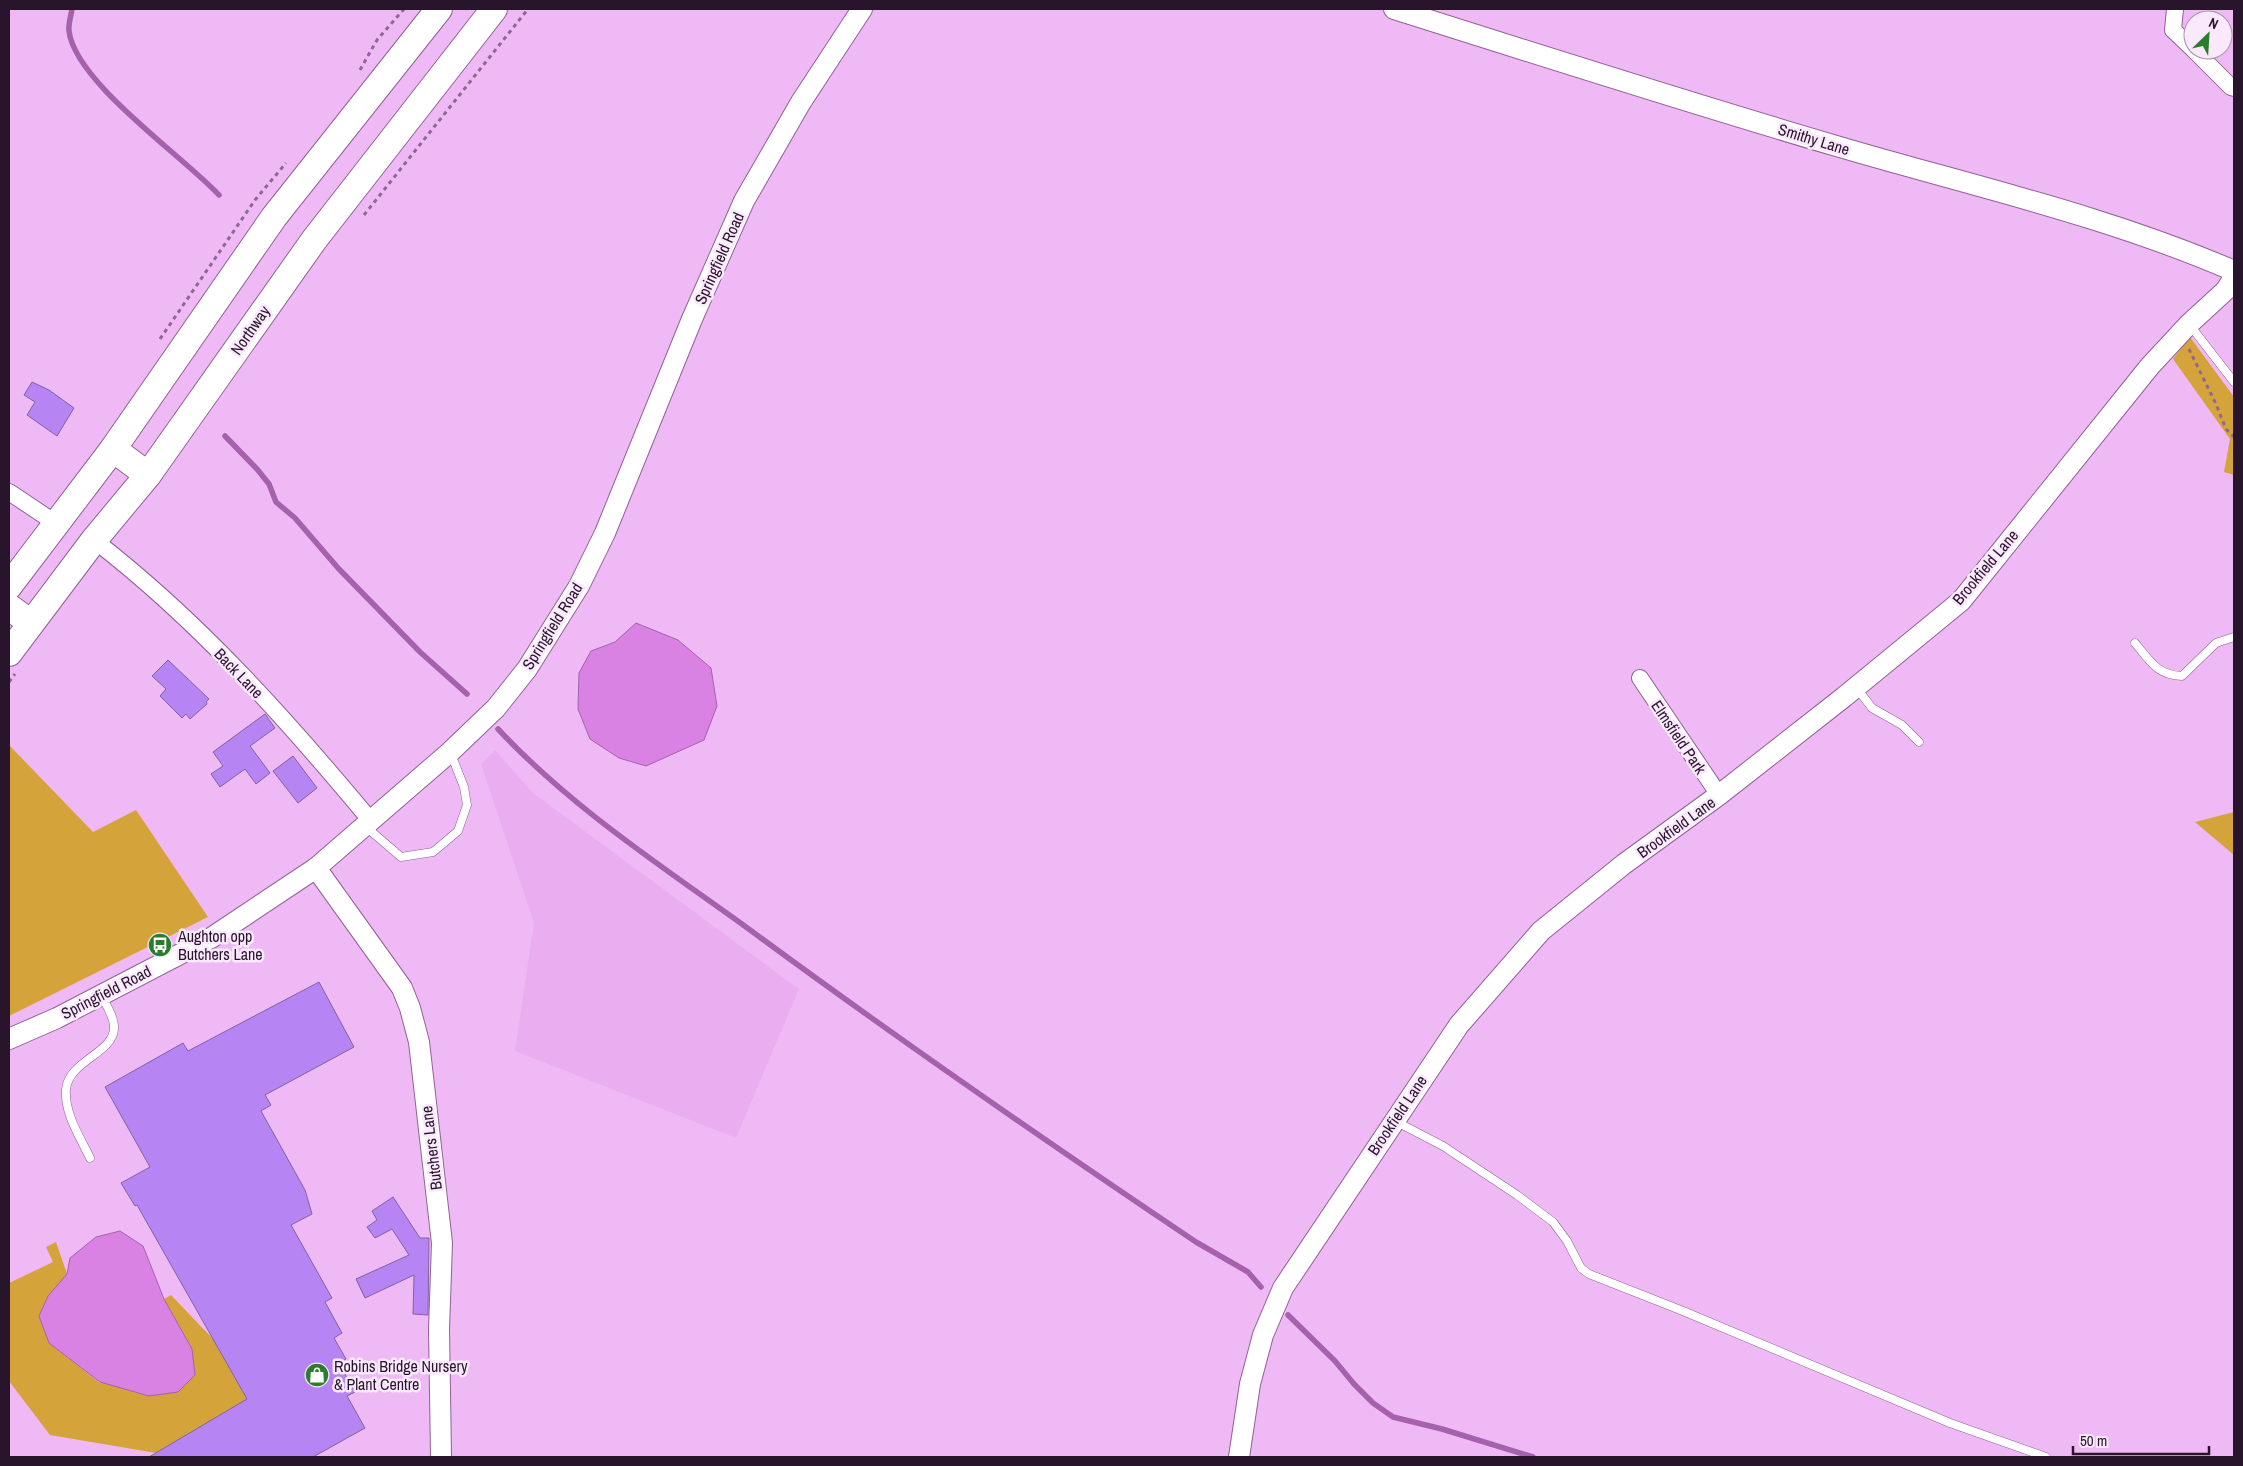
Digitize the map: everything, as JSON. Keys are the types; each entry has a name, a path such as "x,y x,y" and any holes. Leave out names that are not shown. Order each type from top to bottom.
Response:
{"highway":[{"path":"9,586 113,449 274,216 439,9"},
{"name":"Northway","path":"9,653 94,540 148,475 314,240 494,9"},
{"path":"113,449 148,475"},
{"path":"9,607 31,623"}],"street":[{"name":"Springfield Road","path":"9,1039 101,995 211,938 316,868 450,752 496,708 527,669 578,586 605,533 692,319 744,201 800,102 862,9"},
{"name":"Smithy Lane","path":"1394,9 1833,146 2060,208 2160,240 2234,271"},
{"path":"2175,9 2174,30 2183,39"},
{"path":"2204,60 2234,88"},
{"name":"Brookfield Lane","path":"1239,1457 1250,1384 1263,1335 1283,1288 1458,1025 1542,931 1624,864 1719,795 1961,601 2150,366 2185,328 2226,290 2234,277"},
{"path":"9,492 56,524"},
{"name":"Back Lane","path":"94,540 146,580 177,609 301,737 368,824"},
{"name":"Elmsfield Park","path":"1640,678 1719,795"},
{"name":"Butchers Lane","path":"316,868 402,988 410,1008 419,1042 442,1243 438,1329 441,1457"}],"lane":[{"path":"2185,328 2234,382"},
{"path":"2135,643 2157,669 2169,675 2182,676 2216,643 2234,637"},
{"path":"1856,687 1872,708 1902,725 1919,742"},
{"path":"368,824 401,857 433,852 458,831 466,805 464,787 450,752"},
{"path":"90,1158 66,1106 66,1087 76,1068 106,1046 114,1033 113,1019 101,995"},
{"path":"1393,1120 1443,1146 1517,1195 1553,1222 1567,1241 1581,1268 1589,1274 1950,1422 2046,1457"}],"path":[{"path":"2185,328 2226,428 2234,437"}],"shaded area":[{"path":"2190,337 2234,397 2234,475 2224,472 2230,439 2173,359"},
{"path":"636,623 678,640 711,668 717,706 704,740 646,766 619,758 590,739 578,709 579,673 591,651 615,642"},
{"path":"9,745 93,832 136,810 208,917 9,1016"},
{"path":"495,750 533,793 799,989 736,1138 515,1051 534,923 481,764"},
{"path":"2234,812 2234,855 2195,822"},
{"path":"120,1231 143,1246 164,1299 192,1349 195,1375 178,1392 149,1396 100,1382 49,1343 39,1316 48,1296 67,1274 70,1258 96,1237"},
{"path":"56,1242 67,1274 48,1296 39,1316 49,1343 100,1383 192,1349 164,1299 171,1295 213,1339 247,1399 156,1453 50,1435 9,1381 9,1283 53,1262 46,1247"}],"building":[{"path":"32,382 49,390 74,408 57,436 27,415 35,402 24,395"},
{"path":"168,660 209,699 206,702 207,704 190,719 186,714 182,718 160,696 166,689 152,676"},
{"path":"265,714 275,728 250,746 270,773 256,784 245,769 220,787 211,774 223,766 213,752"},
{"path":"293,756 317,788 298,803 273,771"},
{"path":"319,982 354,1047 265,1095 271,1105 261,1111 305,1190 312,1214 291,1225 332,1298 325,1302 342,1333 334,1338 346,1359 339,1363 355,1392 347,1396 365,1428 313,1457 149,1457 247,1399 137,1205 135,1206 121,1183 150,1167 105,1087 183,1043 188,1051"},
{"path":"393,1197 420,1238 429,1238 428,1315 413,1314 414,1275 365,1298 356,1279 409,1255 392,1229 375,1238 367,1227 377,1220 372,1211"}],"waterway":[{"path":"72,9 69,31 76,51 90,73 133,118 219,195"},
{"path":"225,436 269,484 276,502 295,518 338,568 420,652 467,694"},
{"path":"498,729 555,784 649,858 913,1048 1196,1242 1248,1272 1261,1287"},
{"path":"1288,1315 1335,1361 1373,1403 1393,1417 1442,1429 1533,1457"}],"place":[{"name":"Aughton opp Butchers Lane","path":"160,945"},
{"name":"Robins Bridge Nursery & Plant Centre","path":"317,1375"}]}
